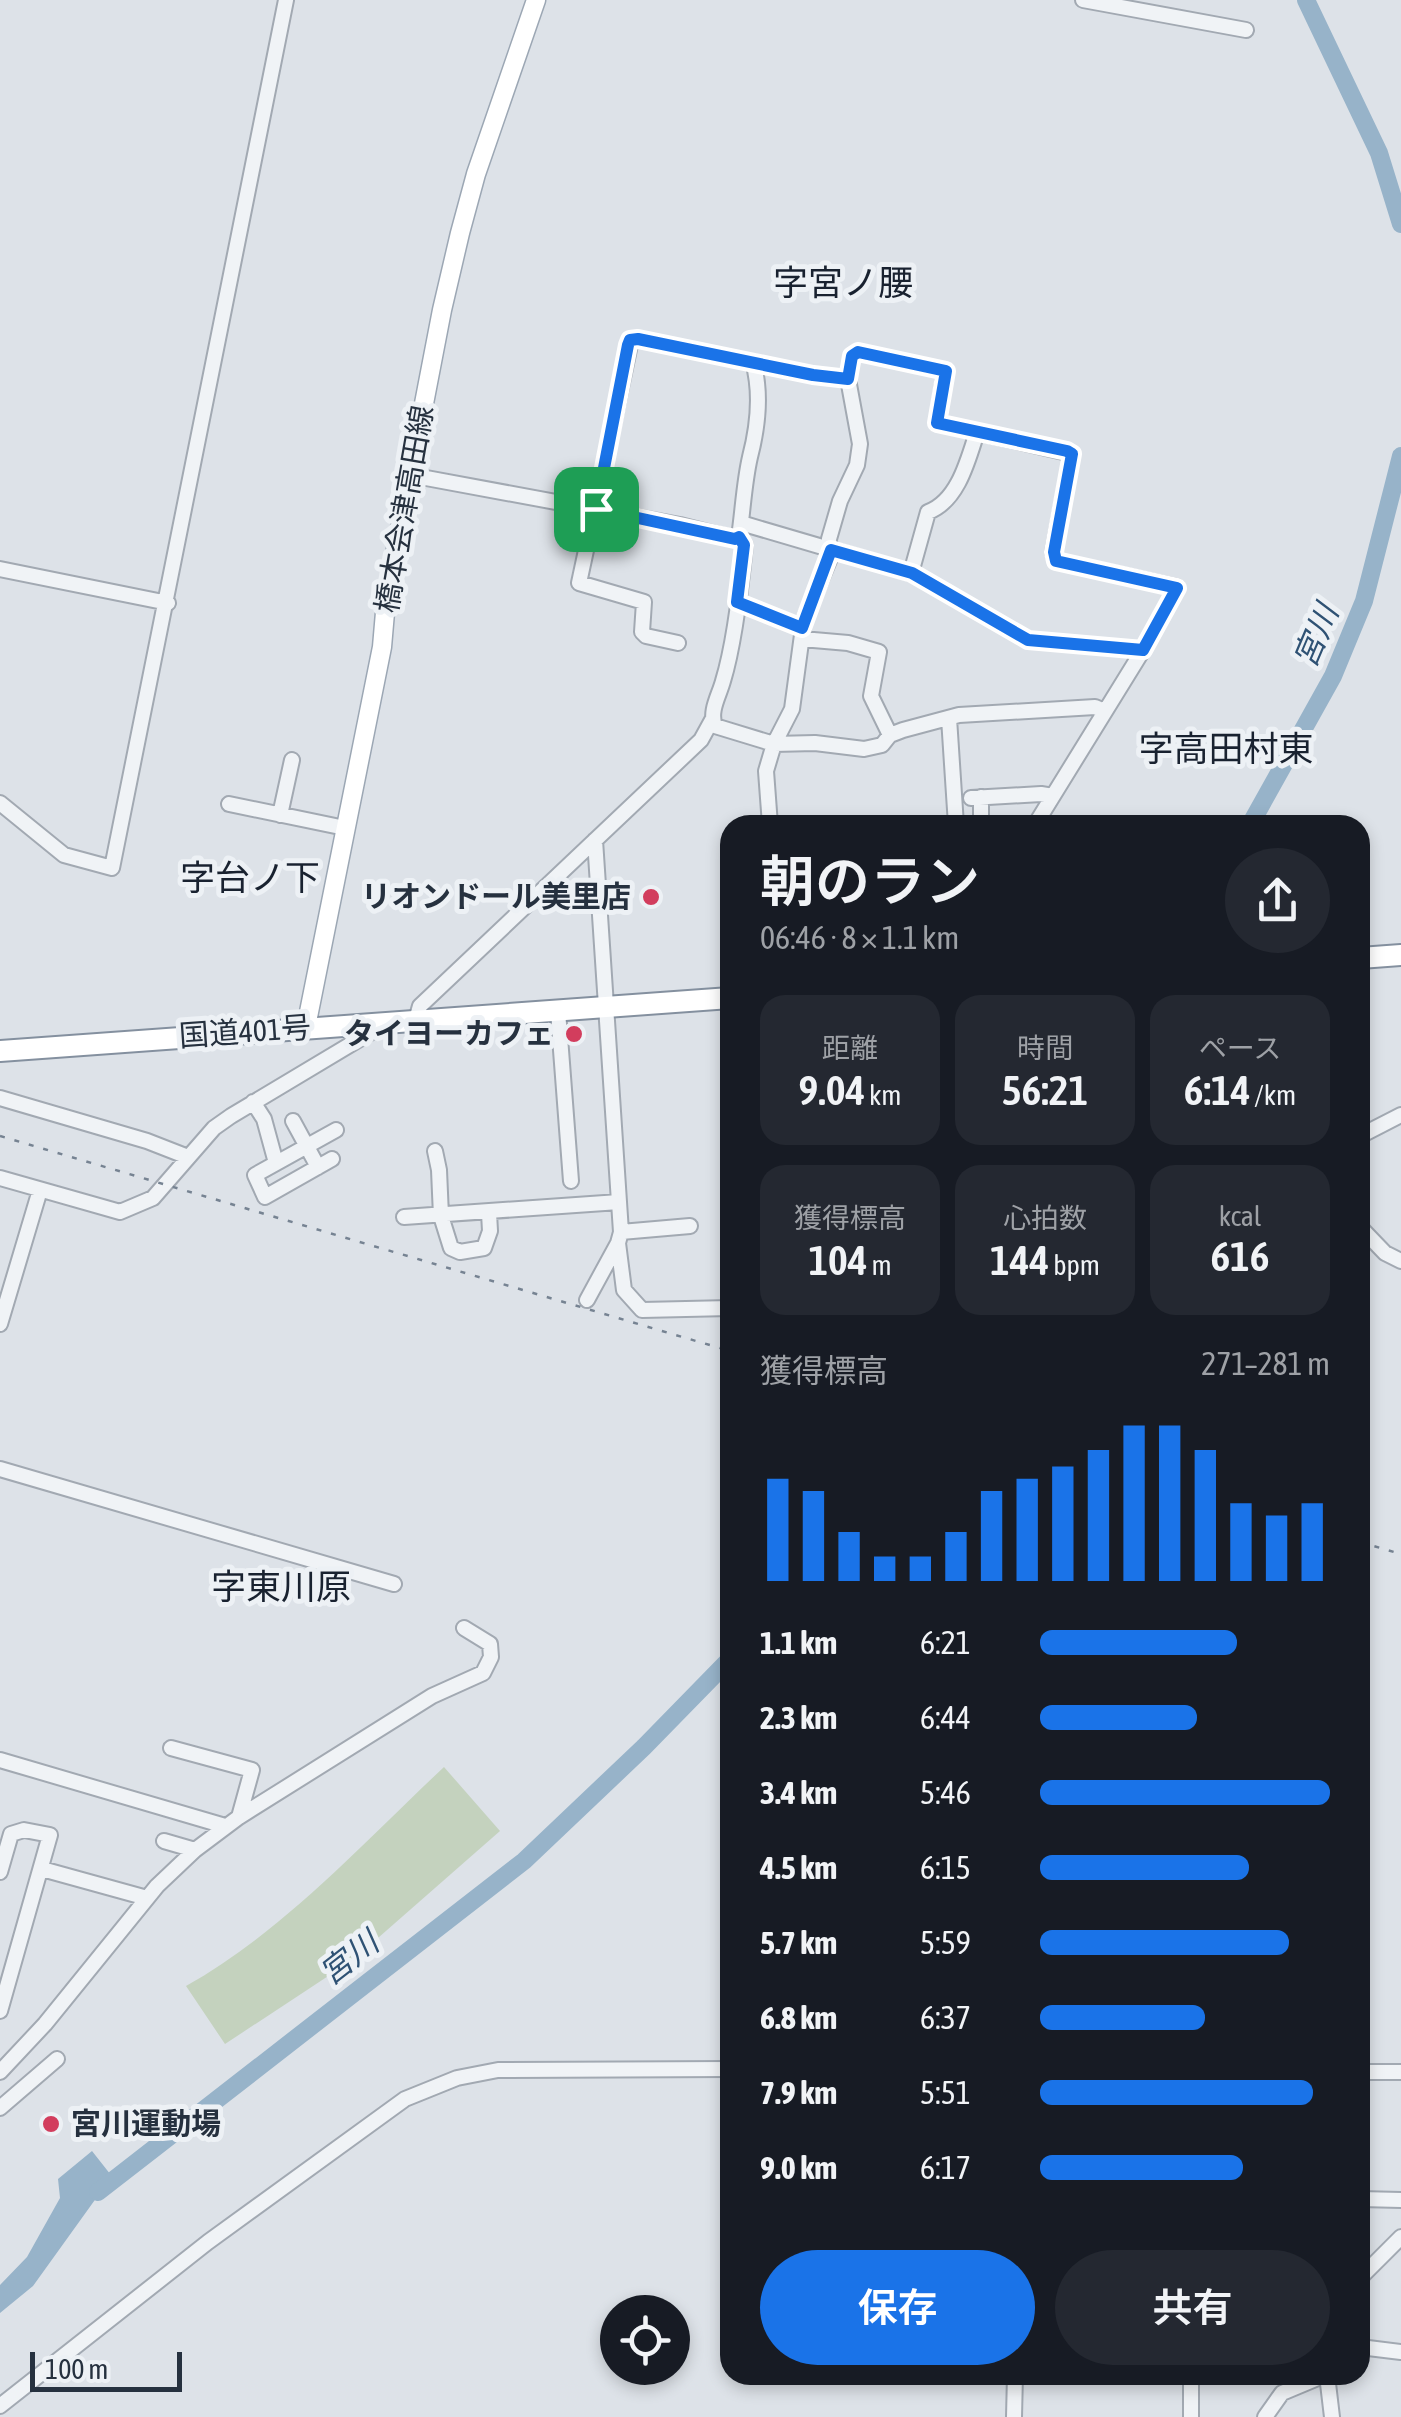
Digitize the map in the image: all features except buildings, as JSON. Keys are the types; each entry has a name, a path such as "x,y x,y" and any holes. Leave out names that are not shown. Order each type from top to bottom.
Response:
{"highway":[{"path":"1370,957 1401,955"},
{"name":"国道401号","path":"0,1051 720,999"}],"main road":[{"name":"橋本会津高田線","path":"306,1027 382,648 386,601 442,310 485,147 536,0"}],"street":[{"path":"0,803 64,855 112,868 286,0"},
{"path":"1083,0 1246,30"},
{"path":"678,643 642,632 644,602 579,583 630,340 848,379"},
{"path":"769,815 766,771 792,708 802,633 831,550 834,521 857,465 860,444 848,379 852,356 858,352 946,371 937,423 1072,454 1054,552 1056,561 1177,588 1041,815"},
{"path":"410,475 735,539 740,530 758,422 758,380 753,362"},
{"path":"912,573 928,512 941,506 956,484 977,432"},
{"path":"740,530 912,573 1028,640 1143,650"},
{"path":"416,1020 420,1006 700,740 712,720 732,648 744,545 740,530"},
{"path":"0,570 168,603"},
{"path":"737,602 802,633 879,652 872,696 890,735"},
{"path":"712,720 715,726 774,744 815,743 864,749 882,744 890,735 950,718 1094,707 1104,711"},
{"path":"950,718 955,815"},
{"path":"280,814 292,760"},
{"path":"979,815 976,798 1053,796"},
{"path":"229,804 345,828"},
{"path":"595,840 624,1290 642,1310 720,1308"},
{"path":"558,1010 571,1181"},
{"path":"0,1178 120,1212 153,1198 214,1128 380,1022"},
{"path":"0,1098 148,1140 188,1157"},
{"path":"253,1102 264,1119 276,1163"},
{"path":"1370,1131 1401,1115"},
{"path":"293,1121 306,1146 325,1163 265,1197 255,1175 306,1146 336,1130"},
{"path":"435,1151 441,1216 451,1248 473,1252 488,1244 488,1213"},
{"path":"0,1324 40,1190"},
{"path":"404,1217 619,1202"},
{"path":"619,1237 690,1226"},
{"path":"587,1300 619,1237"},
{"path":"1370,1238 1385,1254 1401,1261"},
{"path":"0,1469 394,1584"},
{"path":"0,2072 45,2024 147,1898 195,1850 225,1826 432,1696 483,1673 491,1658 490,1644 464,1628"},
{"path":"171,1748 252,1770 239,1817"},
{"path":"0,1760 225,1826"},
{"path":"0,1872 12,1834 24,1830 50,1835 42,1869 7,1958 0,2012"},
{"path":"164,1841 195,1850"},
{"path":"42,1869 147,1898"},
{"path":"0,2047 18,2052"},
{"path":"0,2108 57,2058"},
{"path":"0,2406 208,2242 405,2099 457,2078 498,2070 720,2070"},
{"path":"1370,2072 1401,2072"},
{"path":"1370,2200 1401,2200"},
{"path":"1370,2268 1401,2237"},
{"path":"1370,2348 1401,2352"},
{"path":"1014,2417 1015,2385"},
{"path":"1191,2385 1192,2417"},
{"path":"1266,2417 1282,2393 1302,2385"},
{"path":"1327,2385 1332,2417"}],"green space":[{"path":"444,1767 500,1831 354,1959 225,2044 186,1986 289,1913"}],"water":[{"path":"92,2151 118,2184 97,2197 33,2286 0,2313 0,2285 27,2257 60,2198 58,2179"}],"waterway":[{"name":"宮川","path":"1306,0 1379,153 1401,224"},
{"name":"宮川","path":"1256,815 1333,676 1364,601 1401,456"},
{"name":"宮川","path":"98,2192 524,1861 720,1669"}],"railway":[{"path":"0,1136 720,1348"},
{"path":"1370,1545 1401,1554"}],"place":[{"name":"リオンドール美里店","path":"651,897"},
{"name":"タイヨーカフェ","path":"574,1034"},
{"name":"宮川運動場","path":"51,2124"}],"district":[{"name":"字宮ノ腰","path":"843,283"},
{"name":"字高田村東","path":"1226,749"},
{"name":"字台ノ下","path":"250,878"},
{"name":"字東川原","path":"281,1587"}],"route":[{"path":"630,340 848,379 852,356 858,352 946,371 937,420 940,425 1072,454 1054,552 1056,561 1177,588 1143,650 1028,640 912,573 831,550 802,628 737,602 744,556 744,541 739,537 596,509 630,340"}]}
